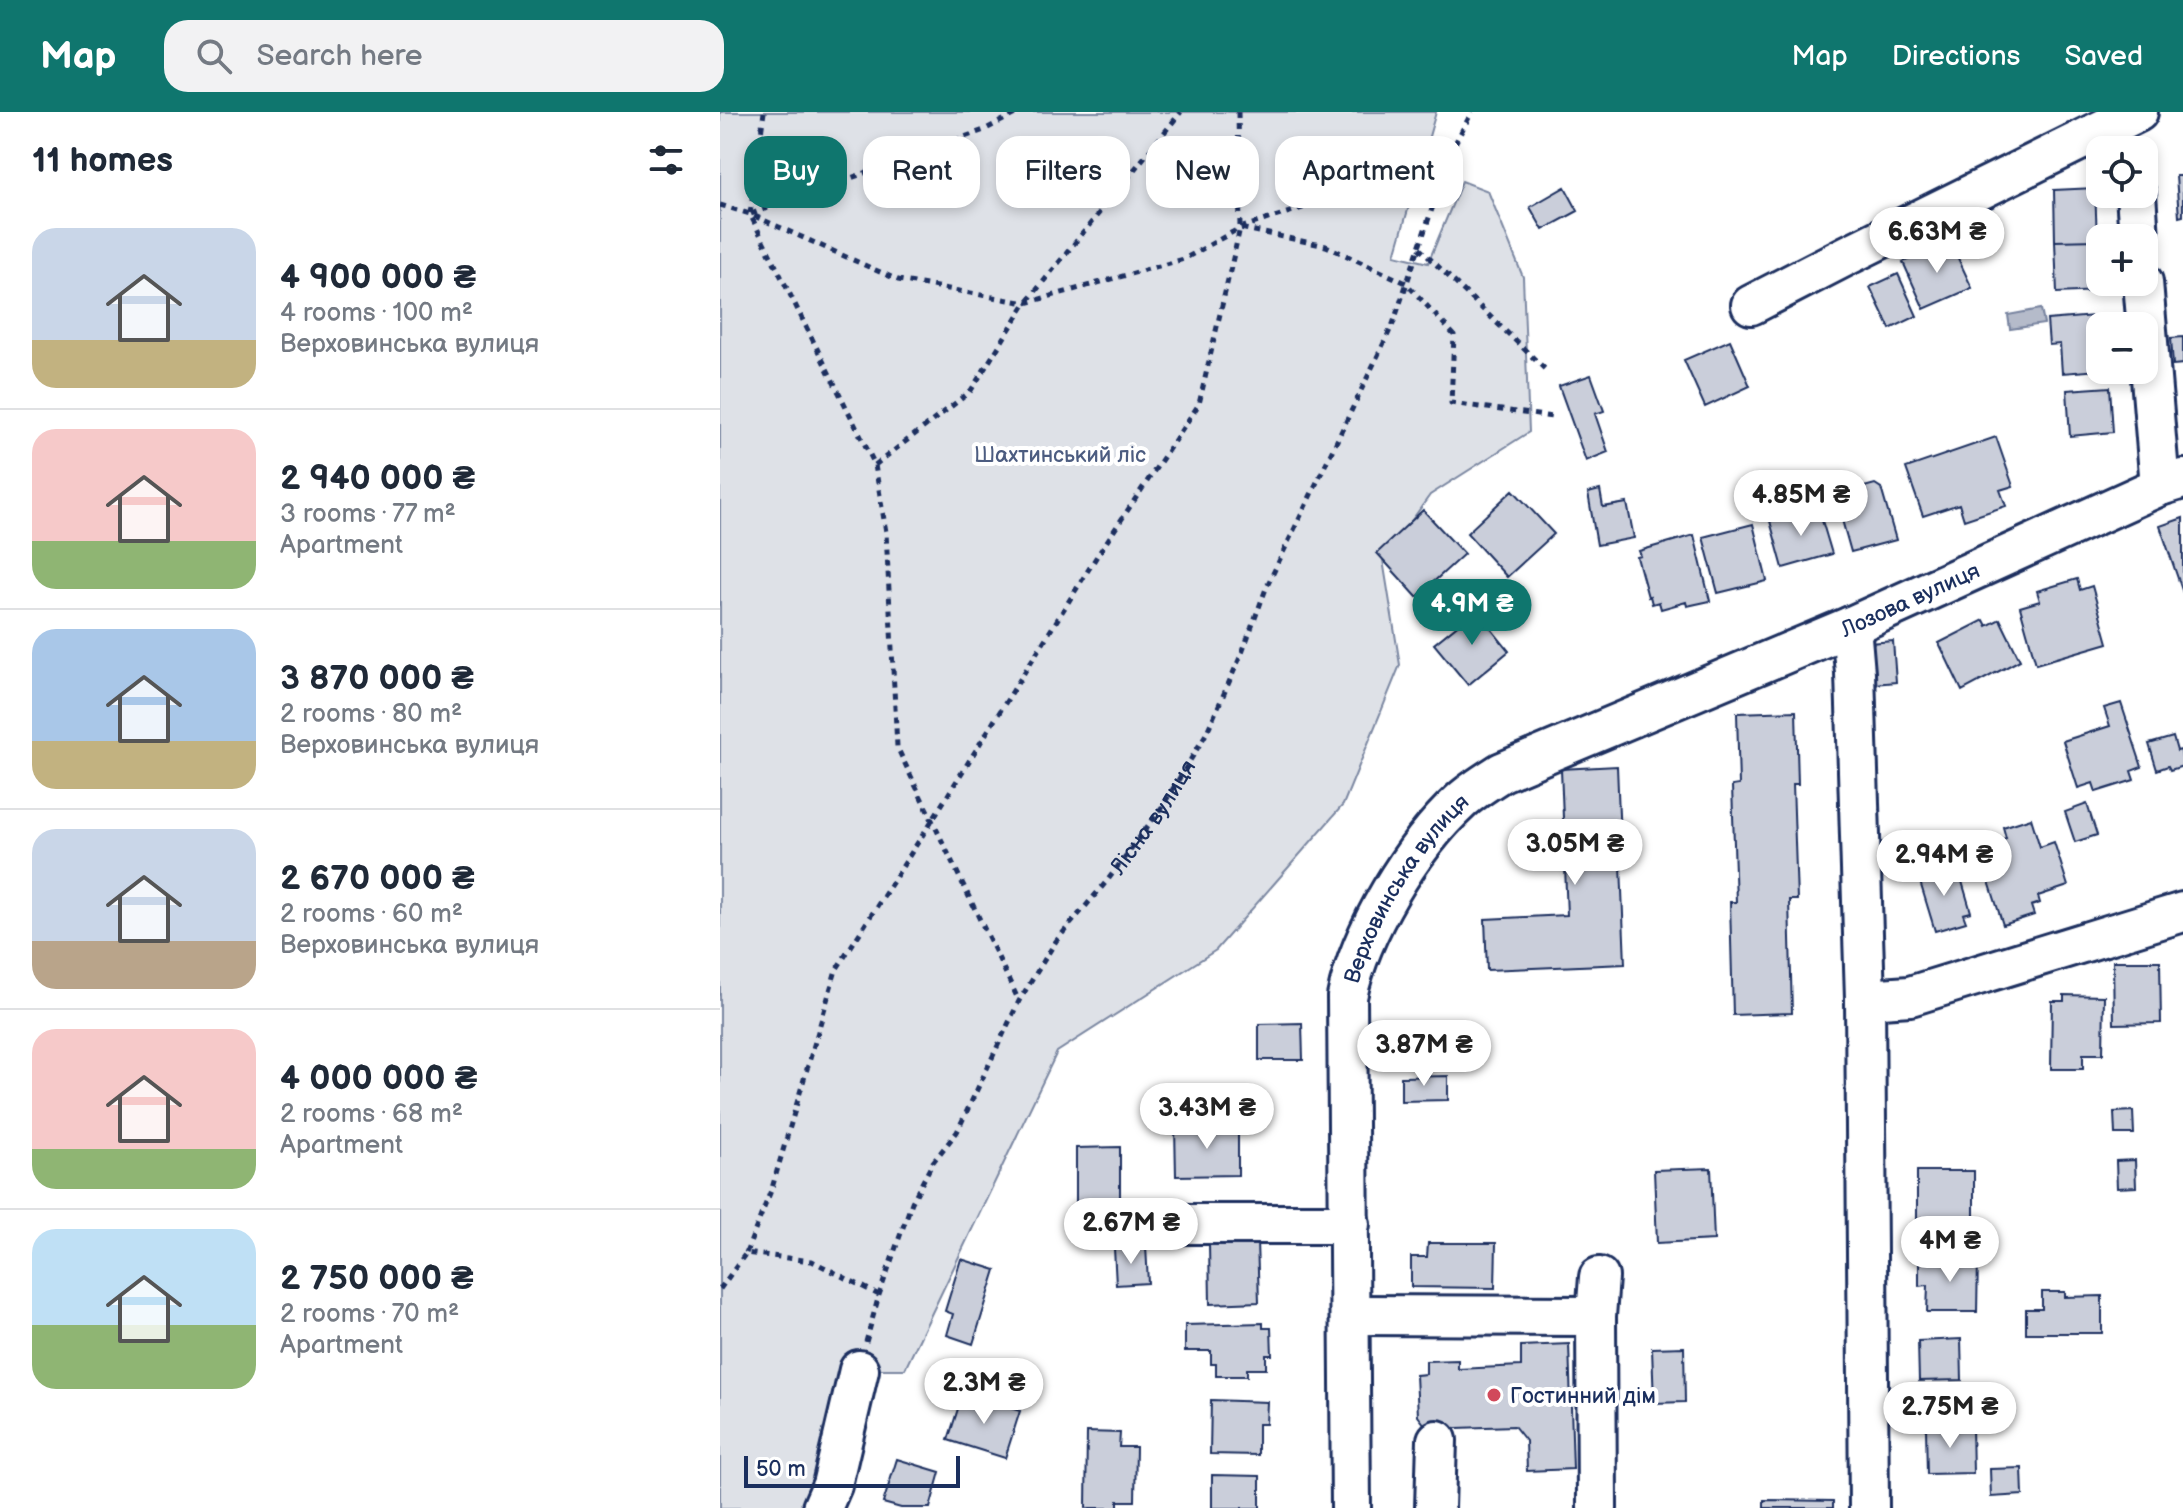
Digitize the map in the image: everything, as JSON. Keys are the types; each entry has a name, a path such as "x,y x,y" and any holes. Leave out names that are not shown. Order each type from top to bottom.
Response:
{"street":[{"path":"1751,305 2132,123"},
{"path":"2145,296 2171,483"},
{"name":"Лозова вулиця","path":"1634,717 1851,626 2171,483"},
{"path":"1851,626 1865,999 1869,1508"},
{"name":"Верховинська вулиця","path":"1351,1508 1347,997 1351,978 1393,887 1430,833 1463,799 1502,772 1634,717"},
{"path":"1865,999 1910,996 2183,912"},
{"path":"1170,1224 1350,1224"},
{"path":"1597,1508 1596,1316 1599,1277"},
{"path":"1350,1315 1596,1316"},
{"path":"822,1508 832,1485 859,1370"},
{"path":"1435,1508 1437,1440"}],"path":[{"path":"764,112 750,214 875,465 886,532 897,747 1019,1001"},
{"path":"750,214 984,130 1019,112"},
{"path":"875,465 970,392 1026,303 1181,112"},
{"path":"720,1289 746,1253 772,1188 836,970 1097,556 1199,404 1240,228 1238,112"},
{"name":"Лісна вулиця","path":"1459,136 1472,112"},
{"path":"720,205 750,214 898,280 1026,303 1184,259 1240,228 1303,208"},
{"name":"Лісна вулиця","path":"859,1370 879,1295 912,1202 933,1162 957,1132 1019,1001 1056,941 1107,881 1162,807 1206,734 1242,653 1267,586 1393,324 1432,208"},
{"path":"1240,228 1326,246 1406,283 1454,335 1451,403 1552,417"},
{"path":"1419,248 1548,372"},
{"path":"746,1253 812,1261 879,1295"}],"green space":[{"name":"Шахтинський ліс","path":"720,112 1436,112 1429,136 1275,136 1275,208 1408,208 1395,255 1428,263 1451,208 1463,208 1463,181 1488,191 1523,277 1529,432 1430,495 1383,560 1400,665 1343,805 1216,950 1057,1052 905,1369 847,1369 804,1508 720,1508"}],"water":[{"path":"2041,309 2044,324 2010,329 2008,315"}],"building":[{"path":"2176,176 2183,176 2183,216 2179,217"},
{"path":"1565,187 1578,211 1543,230 1530,207"},
{"path":"2086,188 2086,208 2096,208 2096,224 2086,224 2086,240 2055,241 2054,190"},
{"path":"2086,240 2086,292 2057,293 2055,241"},
{"path":"1950,241 1972,288 1924,309 1903,262"},
{"path":"1898,274 1917,316 1890,329 1870,287"},
{"path":"2086,317 2086,371 2062,373 2060,344 2049,345 2047,320"},
{"path":"2183,337 2183,364 2173,365 2171,338"},
{"path":"1730,340 1750,386 1705,407 1684,360"},
{"path":"1591,375 1604,411 1595,414 1608,452 1586,461 1559,386"},
{"path":"2110,387 2113,432 2070,436 2067,390"},
{"path":"1996,437 2013,486 2000,490 2006,506 1964,520 1959,504 1923,516 1906,468"},
{"path":"1875,484 1881,488 1896,540 1851,552 1835,495"},
{"path":"1513,490 1554,534 1507,577 1467,533"},
{"path":"1600,490 1603,507 1627,503 1634,538 1597,545 1588,493"},
{"path":"1818,507 1832,554 1783,568 1770,521"},
{"path":"1423,510 1464,554 1417,597 1377,553"},
{"path":"2183,518 2183,593 2160,526"},
{"path":"1753,524 1767,581 1718,593 1703,537"},
{"path":"1694,535 1710,601 1687,606 1686,602 1661,609 1659,602 1652,604 1648,597 1637,557 1641,556 1639,551"},
{"path":"2077,579 2080,590 2092,586 2108,643 2036,664 2020,607 2040,601 2037,591"},
{"path":"1476,610 1509,651 1468,685 1434,644"},
{"path":"2000,619 2020,660 1962,691 1939,643 1984,620 1987,626"},
{"path":"1893,641 1896,682 1874,684 1870,643"},
{"path":"2121,703 2142,767 2131,771 2134,780 2096,792 2093,783 2078,788 2063,741 2110,726 2104,708"},
{"path":"1796,711 1798,784 1793,784 1797,900 1789,900 1792,1013 1733,1015 1730,902 1736,902 1732,786 1739,785 1737,713"},
{"path":"2173,737 2177,751 2181,750 2183,766 2157,770 2149,744"},
{"path":"1617,766 1625,964 1487,970 1485,919 1567,915 1561,769"},
{"path":"2087,804 2097,835 2075,842 2065,812"},
{"path":"2031,818 2040,847 2054,842 2068,886 2038,896 2040,903 2031,906 2034,915 2003,925 1978,847 2006,838 2003,827"},
{"path":"1941,864 1946,882 1961,878 1971,912 1963,914 1966,922 1935,931 1917,872"},
{"path":"2113,961 2160,961 2161,1023 2114,1024"},
{"path":"2064,995 2104,996 2103,1054 2083,1054 2083,1069 2051,1069 2052,1001 2064,1001"},
{"path":"1302,1023 1303,1060 1259,1060 1259,1024"},
{"path":"1382,1029 1399,1029 1399,1053 1383,1053"},
{"path":"1448,1076 1448,1100 1401,1101 1401,1077"},
{"path":"2133,1111 2134,1134 2115,1134 2114,1112"},
{"path":"1238,1126 1238,1175 1176,1176 1175,1127"},
{"path":"1120,1147 1120,1225 1076,1226 1076,1148"},
{"path":"2135,1160 2136,1187 2117,1188 2116,1161"},
{"path":"1711,1168 1714,1240 1657,1243 1654,1170"},
{"path":"1917,1171 1974,1171 1974,1229 1917,1229"},
{"path":"1257,1241 1259,1302 1210,1304 1209,1243"},
{"path":"1428,1243 1496,1243 1495,1288 1411,1287 1411,1257 1427,1257"},
{"path":"1146,1246 1148,1283 1116,1285 1114,1248"},
{"path":"961,1259 996,1270 973,1344 947,1335 953,1314 945,1311"},
{"path":"1919,1259 1978,1259 1977,1312 1927,1312 1928,1285 1919,1286"},
{"path":"2042,1292 2065,1292 2065,1297 2102,1296 2102,1333 2026,1333 2026,1309 2042,1309"},
{"path":"1263,1323 1263,1328 1271,1328 1272,1355 1266,1355 1266,1369 1247,1369 1247,1376 1216,1376 1216,1364 1211,1364 1211,1351 1185,1351 1185,1325"},
{"path":"1961,1339 1962,1380 1919,1381 1918,1341"},
{"name":"Гостинний дім","path":"1569,1344 1573,1469 1527,1471 1526,1441 1514,1426 1428,1429 1418,1416 1416,1375 1426,1374 1426,1361 1458,1360 1458,1369 1521,1366 1521,1346"},
{"path":"1684,1347 1685,1402 1654,1403 1652,1348"},
{"path":"1971,1391 1999,1391 1999,1422 1972,1422"},
{"path":"963,1393 1020,1411 1005,1458 948,1440"},
{"path":"1211,1400 1267,1402 1266,1424 1258,1424 1258,1455 1210,1454"},
{"path":"1972,1427 1973,1473 1927,1474 1926,1428"},
{"path":"1087,1432 1120,1433 1119,1447 1136,1447 1135,1501 1118,1501 1118,1508 1086,1508"},
{"path":"897,1459 940,1472 930,1508 901,1508 883,1503"},
{"path":"2022,1468 2023,1495 1991,1497 1990,1469"},
{"path":"1212,1475 1260,1476 1260,1508 1212,1508"},
{"path":"1764,1500 1833,1501 1833,1508 1764,1508"}],"place":[{"name":"Гостинний дім","path":"1494,1395"}]}
